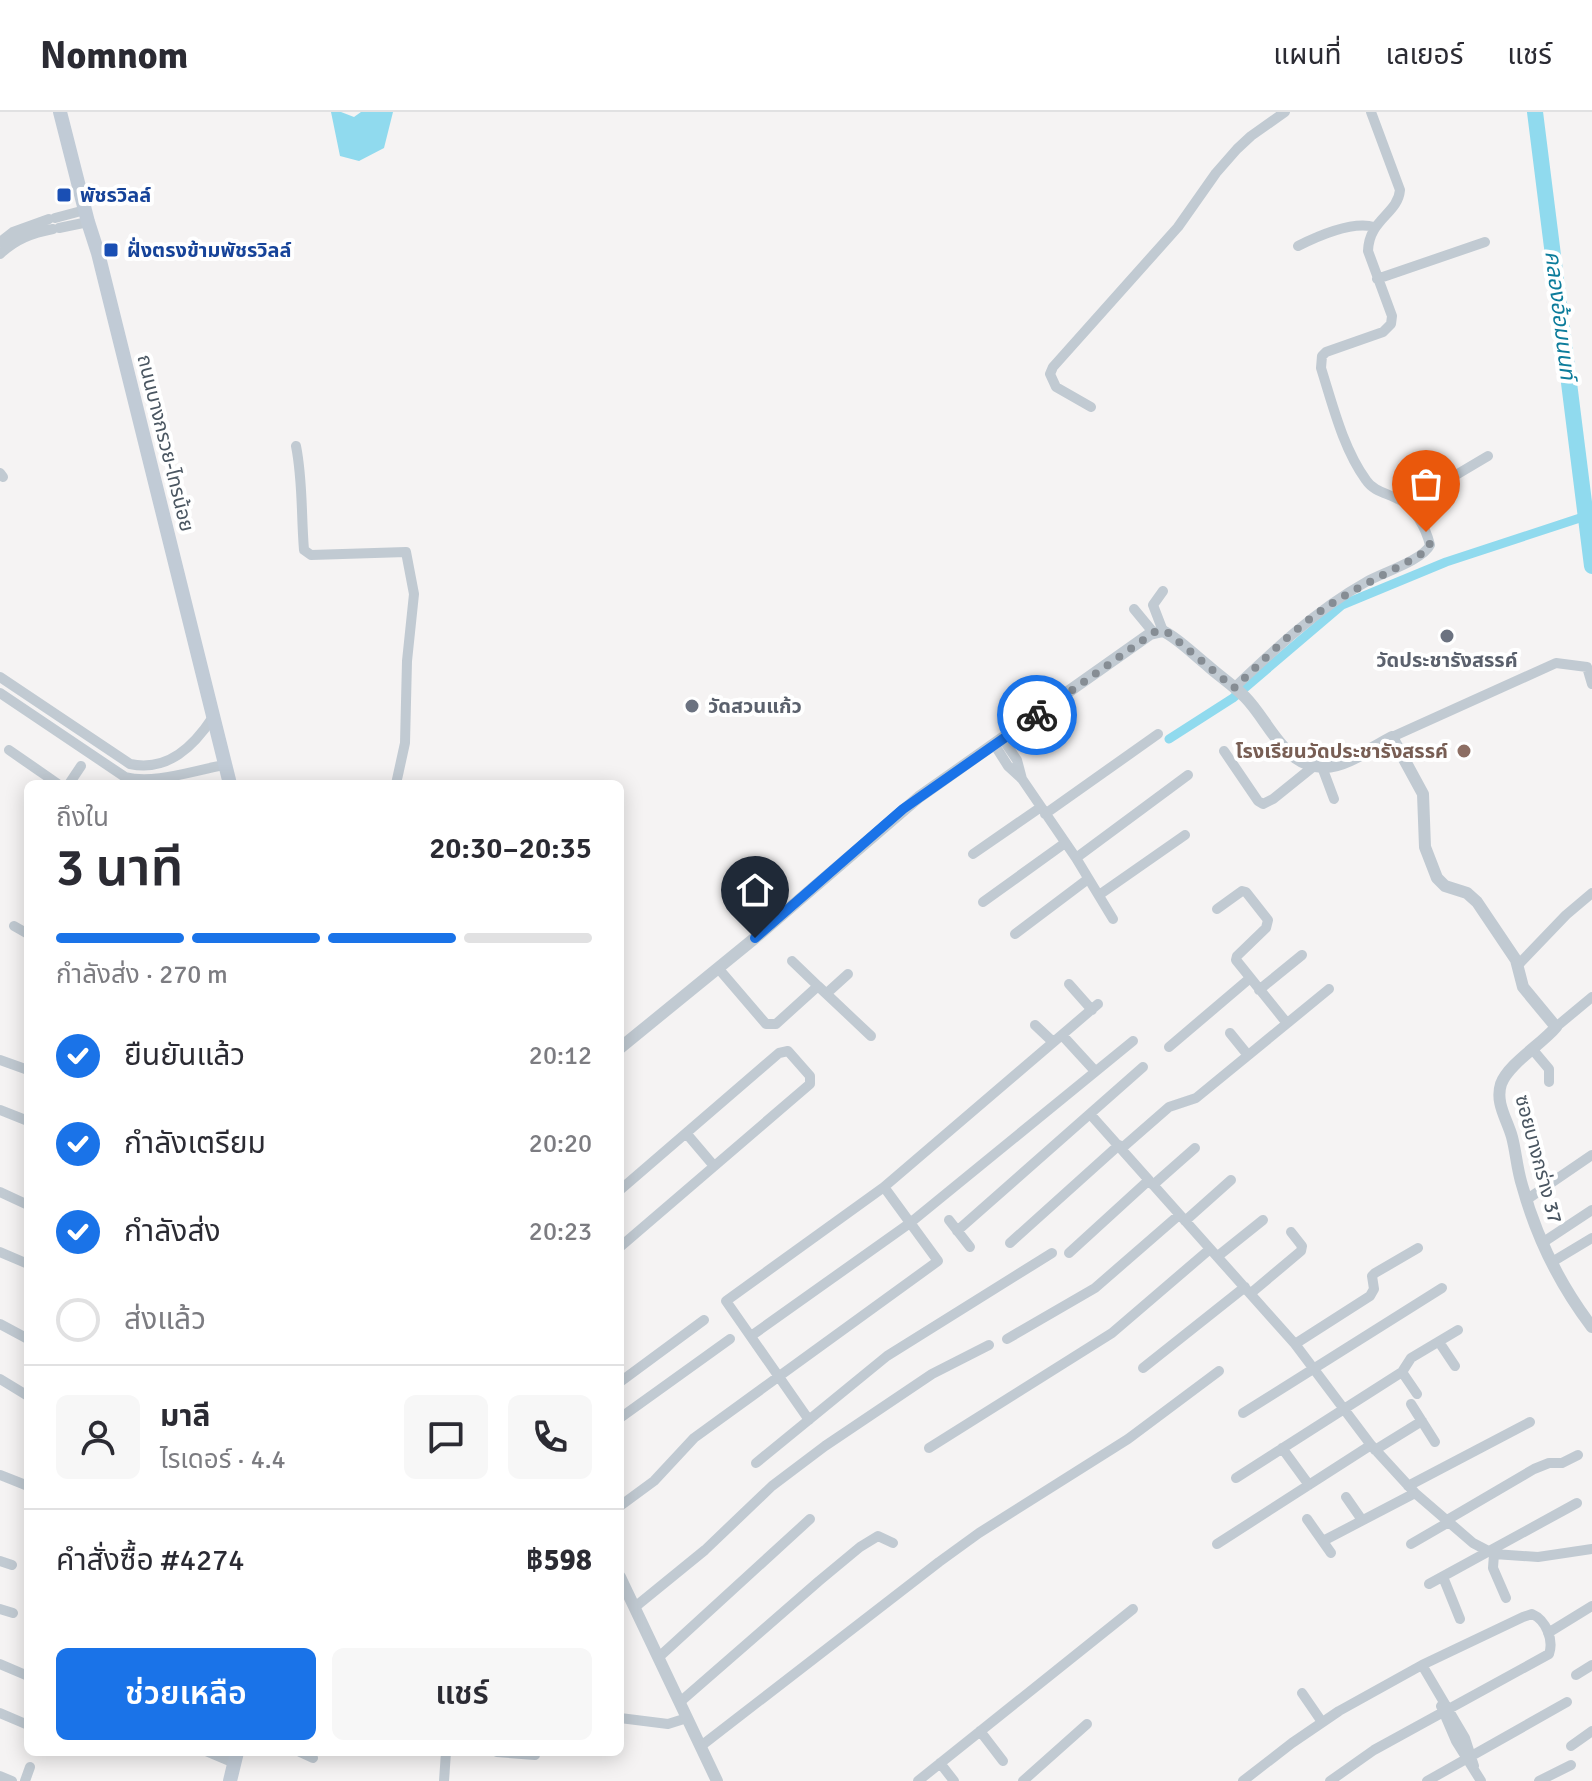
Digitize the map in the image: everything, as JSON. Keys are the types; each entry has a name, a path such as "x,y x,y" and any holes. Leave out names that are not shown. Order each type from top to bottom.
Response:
{"main road":[{"name":"ถนนบางกรวย-ไทรน้อย","path":"60,112 229,780"},
{"path":"230,1781 236,1758"}],"street":[{"path":"1091,407 1056,387 1050,374 1053,367 1178,227 1237,149 1285,112"},
{"path":"1237,690 1288,638 1324,608 1426,551 1430,545 1407,504 1366,481 1351,455 1321,368 1322,356 1326,352 1383,332 1391,324 1392,316 1368,251 1374,227 1400,195 1371,112"},
{"path":"0,242 54,223 86,216"},
{"path":"1298,246 1348,226 1362,224 1374,227"},
{"path":"0,254 15,236"},
{"path":"1377,279 1485,242"},
{"path":"296,446 303,482 300,500 304,550 311,555 406,552 414,594 407,661 405,743 397,780"},
{"path":"1407,504 1488,456"},
{"path":"1158,631 1153,605 1163,591"},
{"path":"1134,609 1158,631 1237,690 1295,758 1318,767 1334,799"},
{"path":"624,1045 903,809 1158,631"},
{"path":"1224,751 1263,804 1318,767 1339,764 1556,663 1587,667 1592,684"},
{"path":"0,677 130,764 144,767 172,761 200,737 213,717"},
{"path":"0,693 125,777 136,780"},
{"path":"26,710 35,700"},
{"path":"973,854 1158,734"},
{"path":"1392,737 1423,794 1425,847 1437,878 1452,890 1472,896 1518,965 1523,987 1556,1027 1592,997"},
{"path":"998,741 1008,766 1022,779 1113,919"},
{"path":"92,755 101,744"},
{"path":"9,750 52,780"},
{"path":"172,761 175,774"},
{"path":"144,780 225,765"},
{"path":"72,780 81,766"},
{"path":"1076,858 1188,775"},
{"path":"1099,895 1185,835"},
{"path":"983,902 1065,843"},
{"path":"1015,934 1088,879"},
{"path":"1217,909 1242,891 1268,920 1266,928 1237,956 1238,965 1286,1022"},
{"path":"1518,965 1592,893"},
{"path":"14,926 24,932"},
{"path":"1259,990 1302,955"},
{"path":"792,961 871,1036"},
{"path":"718,968 760,1019 770,1026 848,974"},
{"path":"1169,1047 1249,979"},
{"path":"809,1420 726,1301 884,1187 1095,1007 1069,984"},
{"path":"1010,1243 1120,1146 1169,1107 1196,1098 1329,989"},
{"path":"1035,1025 1058,1039 1095,1071"},
{"name":"ซอยบางกร่าง 37","path":"1556,1027 1509,1071 1502,1080 1499,1096 1513,1140 1526,1200 1542,1243 1592,1327"},
{"path":"1230,1033 1247,1054"},
{"path":"751,1336 910,1223 1133,1041"},
{"path":"1533,1050 1549,1069 1549,1082"},
{"path":"624,1187 779,1053 788,1051 811,1078 810,1084 624,1244"},
{"path":"0,1060 24,1069"},
{"path":"957,1231 1143,1067"},
{"path":"0,1110 24,1119"},
{"path":"1090,1114 1295,1344 1373,1448 1412,1490 1473,1543 1492,1553 1516,1557 1592,1549"},
{"path":"686,1133 714,1166"},
{"path":"1069,1253 1195,1148"},
{"path":"1526,1200 1592,1155"},
{"path":"1007,1339 1095,1288 1231,1180"},
{"path":"624,1503 654,1481 694,1438 938,1261 884,1187"},
{"path":"0,1192 24,1203"},
{"path":"1542,1243 1592,1210"},
{"path":"949,1220 970,1247"},
{"path":"929,1448 1112,1333 1214,1252 1263,1220"},
{"path":"1143,1368 1301,1251 1302,1246 1291,1232"},
{"path":"1552,1262 1592,1238"},
{"path":"1295,1344 1370,1296 1373,1293 1372,1276 1418,1248"},
{"path":"0,1252 24,1262"},
{"path":"756,1463 887,1356 1052,1253"},
{"path":"1243,1413 1442,1288"},
{"path":"624,1379 704,1320"},
{"path":"0,1324 24,1337"},
{"path":"1236,1478 1402,1372 1411,1358 1458,1330"},
{"path":"624,1415 730,1339"},
{"path":"1439,1342 1455,1366"},
{"path":"635,1607 705,1550 772,1486 825,1446 919,1382 989,1345"},
{"path":"701,1746 979,1533 1128,1439 1219,1371"},
{"path":"1402,1372 1422,1421 1435,1442"},
{"path":"0,1379 24,1394"},
{"path":"1217,1544 1309,1485 1422,1421"},
{"path":"1323,1541 1530,1422"},
{"path":"1282,1448 1309,1485"},
{"path":"1411,1544 1534,1469 1549,1463 1562,1463 1578,1455"},
{"path":"0,1475 24,1484"},
{"path":"1346,1497 1362,1520"},
{"path":"1429,1584 1492,1553 1577,1503"},
{"path":"659,1657 810,1519"},
{"path":"1307,1519 1331,1553"},
{"path":"680,1702 860,1547 878,1536 893,1543"},
{"path":"1492,1553 1493,1568 1506,1598"},
{"path":"0,1561 12,1565"},
{"path":"1443,1577 1460,1619"},
{"path":"624,1585 717,1781"},
{"path":"1548,1633 1592,1606"},
{"path":"0,1609 13,1613"},
{"path":"918,1781 1133,1609"},
{"path":"1243,1781 1322,1722 1422,1665 1528,1615 1539,1618 1548,1633 1549,1654 1374,1750 1330,1781"},
{"path":"0,1664 24,1674"},
{"path":"1422,1665 1481,1781"},
{"path":"1576,1675 1592,1665"},
{"path":"1302,1693 1322,1722"},
{"path":"1427,1781 1471,1760 1567,1702"},
{"path":"0,1713 24,1723"},
{"path":"624,1718 668,1724 687,1718"},
{"path":"1023,1781 1087,1724"},
{"path":"980,1731 1003,1761"},
{"path":"1571,1746 1592,1731"},
{"path":"309,1756 313,1758"},
{"path":"444,1781 446,1756"},
{"path":"940,1763 954,1781"},
{"path":"1539,1781 1571,1765"},
{"path":"25,1781 30,1767"},
{"path":"0,1776 12,1781"}],"water":[{"path":"331,112 354,117 361,112 393,112 384,148 359,161 340,156"}],"waterway":[{"name":"คลองอ้อมนนท์","path":"1535,112 1592,566"},
{"path":"1169,739 1233,698 1342,605 1446,562 1586,516"}],"way so far":[{"path":"1037,715 1156,631 1167,632 1234,688 1324,608 1429,549 1426,532"}],"place":[{"name":"พัชรวิลล์","path":"64,195"},
{"name":"ฝั่งตรงข้ามพัชรวิลล์","path":"111,250"},
{"name":"วัดประชารังสรรค์","path":"1447,636"},
{"name":"วัดสวนแก้ว","path":"692,706"},
{"name":"โรงเรียนวัดประชารังสรรค์","path":"1464,751"}],"route":[{"path":"755,938 903,809 1037,715"}]}
